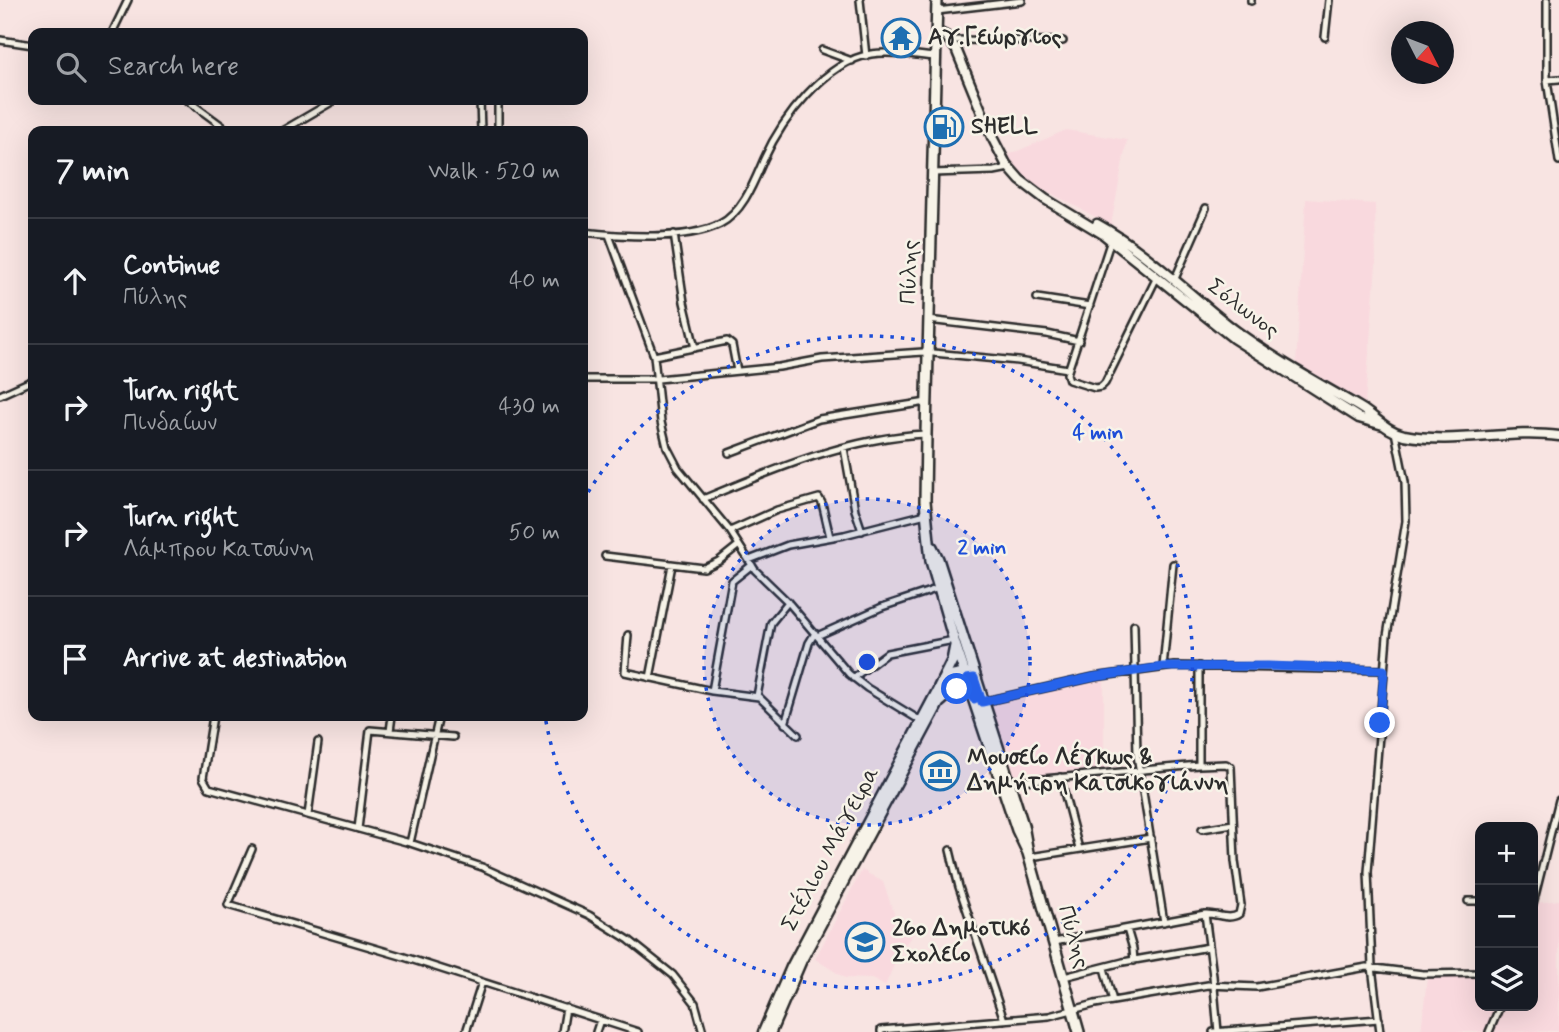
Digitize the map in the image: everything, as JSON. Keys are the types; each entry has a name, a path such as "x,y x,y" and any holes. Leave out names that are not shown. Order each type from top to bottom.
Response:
{"main road":[{"name":"Πύλης","path":"937,0 928,320 926,514 932,561 939,588 955,642 970,675"},
{"name":"Πύλης","path":"931,546 938,559 1021,841 1029,855 1079,1032"},
{"path":"939,687 952,661 955,642"},
{"path":"941,701 950,692 960,688 978,701"}],"street":[{"path":"114,28 128,0"},
{"path":"860,0 866,55"},
{"path":"1325,37 1329,0"},
{"path":"1547,0 1547,80 1559,161"},
{"path":"937,11 1022,1"},
{"path":"936,31 942,32 950,40 1063,41"},
{"path":"0,40 28,44"},
{"name":"Σόλωνος","path":"950,40 992,138 1009,168 1034,192 1083,220 1111,240 1233,338 1359,418 1383,425"},
{"path":"822,50 852,61"},
{"path":"588,233 674,234 707,229 720,224 731,216 747,194 771,144 789,116 819,84 852,61 866,55 886,53 935,57"},
{"path":"1547,80 1559,79"},
{"path":"194,105 222,126"},
{"path":"291,126 326,105"},
{"path":"480,105 481,126"},
{"path":"498,105 498,126"},
{"path":"932,173 1009,168"},
{"path":"1174,281 1206,208"},
{"name":"Σόλωνος","path":"1083,220 1098,224 1127,243 1258,347 1363,409 1395,432 1443,437 1530,434 1559,436"},
{"path":"674,234 684,302 695,348"},
{"path":"609,235 654,356 659,411 667,447 678,468 730,531 750,563 788,602 853,678 921,721"},
{"path":"1111,240 1067,378 1095,388 1105,383 1157,277"},
{"path":"1037,299 1090,306"},
{"path":"928,320 1079,341"},
{"path":"1068,339 1076,350"},
{"path":"654,356 731,342 737,371"},
{"path":"588,379 658,379 779,367 822,359 928,352 1068,369"},
{"path":"0,395 28,382"},
{"path":"729,453 819,419 927,402"},
{"path":"1380,1032 1372,967 1368,873 1387,636 1406,515 1405,482 1395,432"},
{"path":"703,499 799,461 844,448 926,434"},
{"path":"844,448 855,510 862,531"},
{"path":"730,531 777,510 819,498 830,537"},
{"path":"712,691 732,581 750,563 788,545 862,531 926,514"},
{"path":"605,556 696,568 709,567 739,545"},
{"path":"1163,667 1173,564"},
{"path":"650,678 672,565"},
{"path":"785,724 809,643 816,635 883,607 939,588"},
{"path":"757,696 771,623 788,602"},
{"path":"1134,625 1138,770 1164,922"},
{"path":"628,635 625,672 712,691 757,696 798,735"},
{"path":"853,678 887,653 955,642"},
{"path":"1199,666 1199,765"},
{"path":"978,701 1163,667 1384,670"},
{"path":"939,687 951,676 970,675"},
{"path":"941,701 950,686 970,675"},
{"name":"Στέλιου Μάγειρα","path":"763,1032 791,967 939,687"},
{"name":"Στέλιου Μάγειρα","path":"771,1032 802,960 941,701"},
{"path":"212,721 203,778 206,785 219,791 410,843 482,867 602,922 648,954 681,983 695,1003 703,1032"},
{"path":"390,732 391,721"},
{"path":"410,843 438,721"},
{"path":"358,829 370,730 453,737"},
{"path":"307,815 318,742"},
{"path":"1005,782 1199,765 1230,766 1240,913 1231,917 1205,914 1054,942"},
{"path":"1060,777 1079,849"},
{"path":"1537,885 1559,800"},
{"path":"1202,830 1233,824"},
{"path":"1029,855 1151,838"},
{"path":"252,849 228,905 401,956 638,1032"},
{"path":"950,850 959,887 1003,1020"},
{"path":"1468,901 1475,901"},
{"path":"1205,914 1214,985 1216,1032 1379,1019"},
{"path":"1127,929 1134,961"},
{"path":"1064,977 1209,947"},
{"path":"881,1031 1049,1016 1113,1001 1214,985 1257,987 1372,967 1423,974 1475,973"},
{"path":"1104,968 1113,1001"},
{"path":"466,1032 482,982"},
{"path":"562,1032 566,1008"},
{"path":"1489,1032 1498,1011"},
{"path":"596,1032 600,1020"}],"shaded area":[{"path":"1066,130 1127,140 1111,225 1026,180 1006,156"},
{"path":"1306,199 1375,204 1376,265 1365,403 1296,365"},
{"path":"1104,679 1104,770 1011,778 988,704"},
{"name":"26ο Δημοτικό Σχολείο","path":"862,870 883,882 896,919 914,933 900,951 885,986 872,979 845,978 815,959"},
{"path":"1559,900 1559,1031 1494,1032 1503,1011 1538,1011 1538,903"},
{"path":"1463,975 1475,977 1475,1011 1494,1011 1486,1032 1421,1032 1427,978"}],"place":[{"name":"Αγ.Γεώργιος","path":"901,38"},
{"name":"SHELL","path":"944,127"},
{"name":"Μουσείο Λέγκως & Δημήτρη Κατσικογιάννη","path":"940,771"},
{"name":"26ο Δημοτικό Σχολείο","path":"865,942"}],"route":[{"path":"957,689 964,689 974,699 967,679 974,678 982,702 1094,677 1187,665 1384,670 1380,723"}]}
